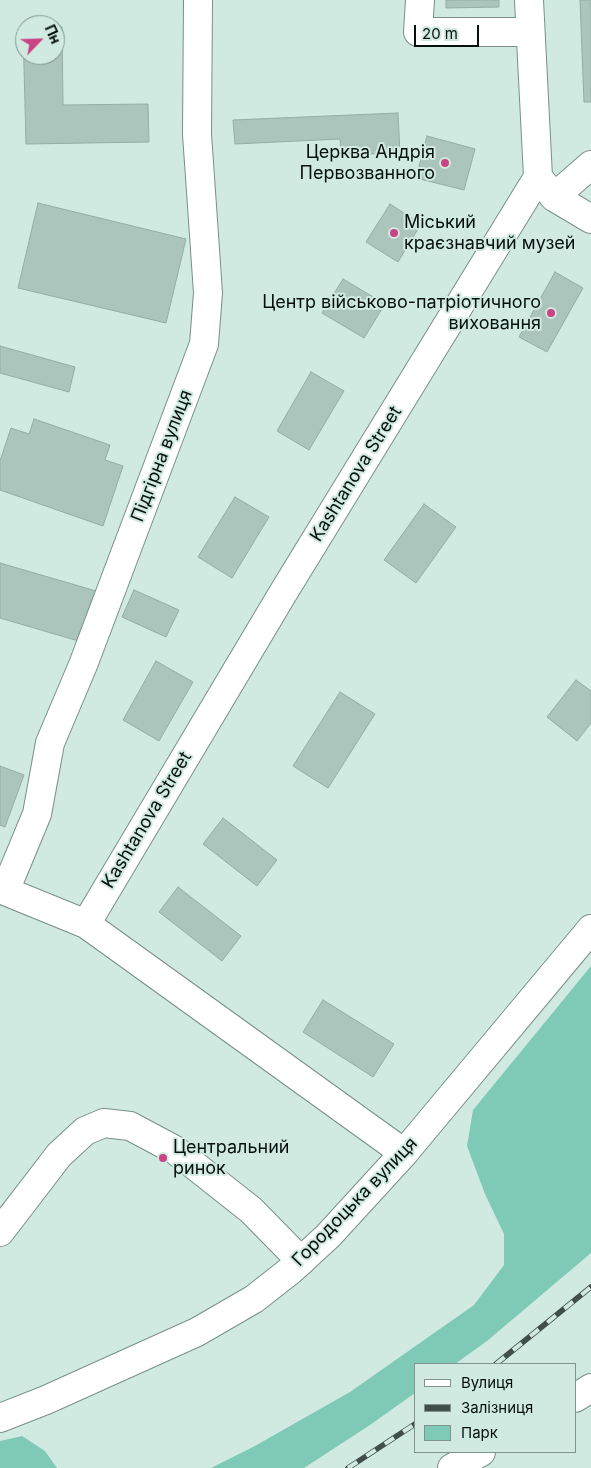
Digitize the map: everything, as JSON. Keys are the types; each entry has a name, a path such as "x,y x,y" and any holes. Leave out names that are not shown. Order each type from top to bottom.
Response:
{"street":[{"name":"Підгірна вулиця","path":"2,890 37,814 50,743 83,666 204,344 208,293 197,134 198,0"},
{"path":"420,0 418,32 530,32"},
{"path":"529,0 530,32 546,187 591,219"},
{"name":"Kashtanova Street","path":"86,924 283,593 546,187 591,165"},
{"path":"2,890 86,924 404,1153"},
{"name":"Городоцька вулиця","path":"0,1418 46,1400 197,1332 254,1299 302,1261 328,1236 404,1153 591,929"},
{"path":"0,1232 59,1155 84,1130 104,1124 130,1126 175,1150 252,1210 302,1261"},
{"path":"576,1397 591,1388"},
{"path":"452,1468 479,1453"}],"green space":[{"path":"591,966 591,1253 487,1341 456,1363 414,1363 414,1394 304,1468 211,1468 253,1447 350,1392 474,1305 504,1265 504,1234 485,1194 467,1146 473,1110"},
{"path":"22,1436 45,1451 57,1468 0,1468 0,1441"}],"building":[{"path":"446,0 499,0 499,7 446,8"},
{"path":"580,0 591,0 591,102 584,102"},
{"path":"24,65 62,65 63,105 148,104 149,142 26,144"},
{"path":"398,113 400,153 341,155 340,139 235,144 233,120"},
{"name":"Церква Андрія Первозванного","path":"427,136 475,149 464,190 416,178"},
{"path":"38,203 186,239 166,323 18,288"},
{"name":"Міський краєзнавчий музей","path":"390,204 421,224 398,262 366,242"},
{"name":"Центр військово-патріотичного виховання","path":"555,272 583,288 547,352 519,337"},
{"path":"343,279 385,304 364,338 322,313"},
{"path":"0,346 75,367 69,392 0,373"},
{"path":"311,372 344,391 309,450 277,431"},
{"path":"34,419 110,445 105,460 123,466 103,526 0,490 0,461 11,428 29,434"},
{"path":"235,497 269,517 232,578 198,557"},
{"path":"424,504 456,527 416,583 384,560"},
{"path":"0,563 96,591 82,642 0,618"},
{"path":"134,590 179,610 166,637 122,617"},
{"path":"156,661 193,682 159,741 123,720"},
{"path":"576,680 591,691 591,723 577,741 547,717"},
{"path":"340,692 375,714 328,788 293,766"},
{"path":"0,766 24,775 5,827 0,825"},
{"path":"223,818 277,860 257,886 203,844"},
{"path":"178,887 241,936 222,961 159,912"},
{"path":"323,1000 394,1044 373,1077 303,1032"}],"railway":[{"path":"497,1363 591,1287"},
{"path":"348,1468 414,1425"}],"place":[{"name":"Церква Андрія Первозванного","path":"445,163"},
{"name":"Міський краєзнавчий музей","path":"394,233"},
{"name":"Центр військово-патріотичного виховання","path":"551,313"},
{"name":"Центральний ринок","path":"163,1158"}]}
